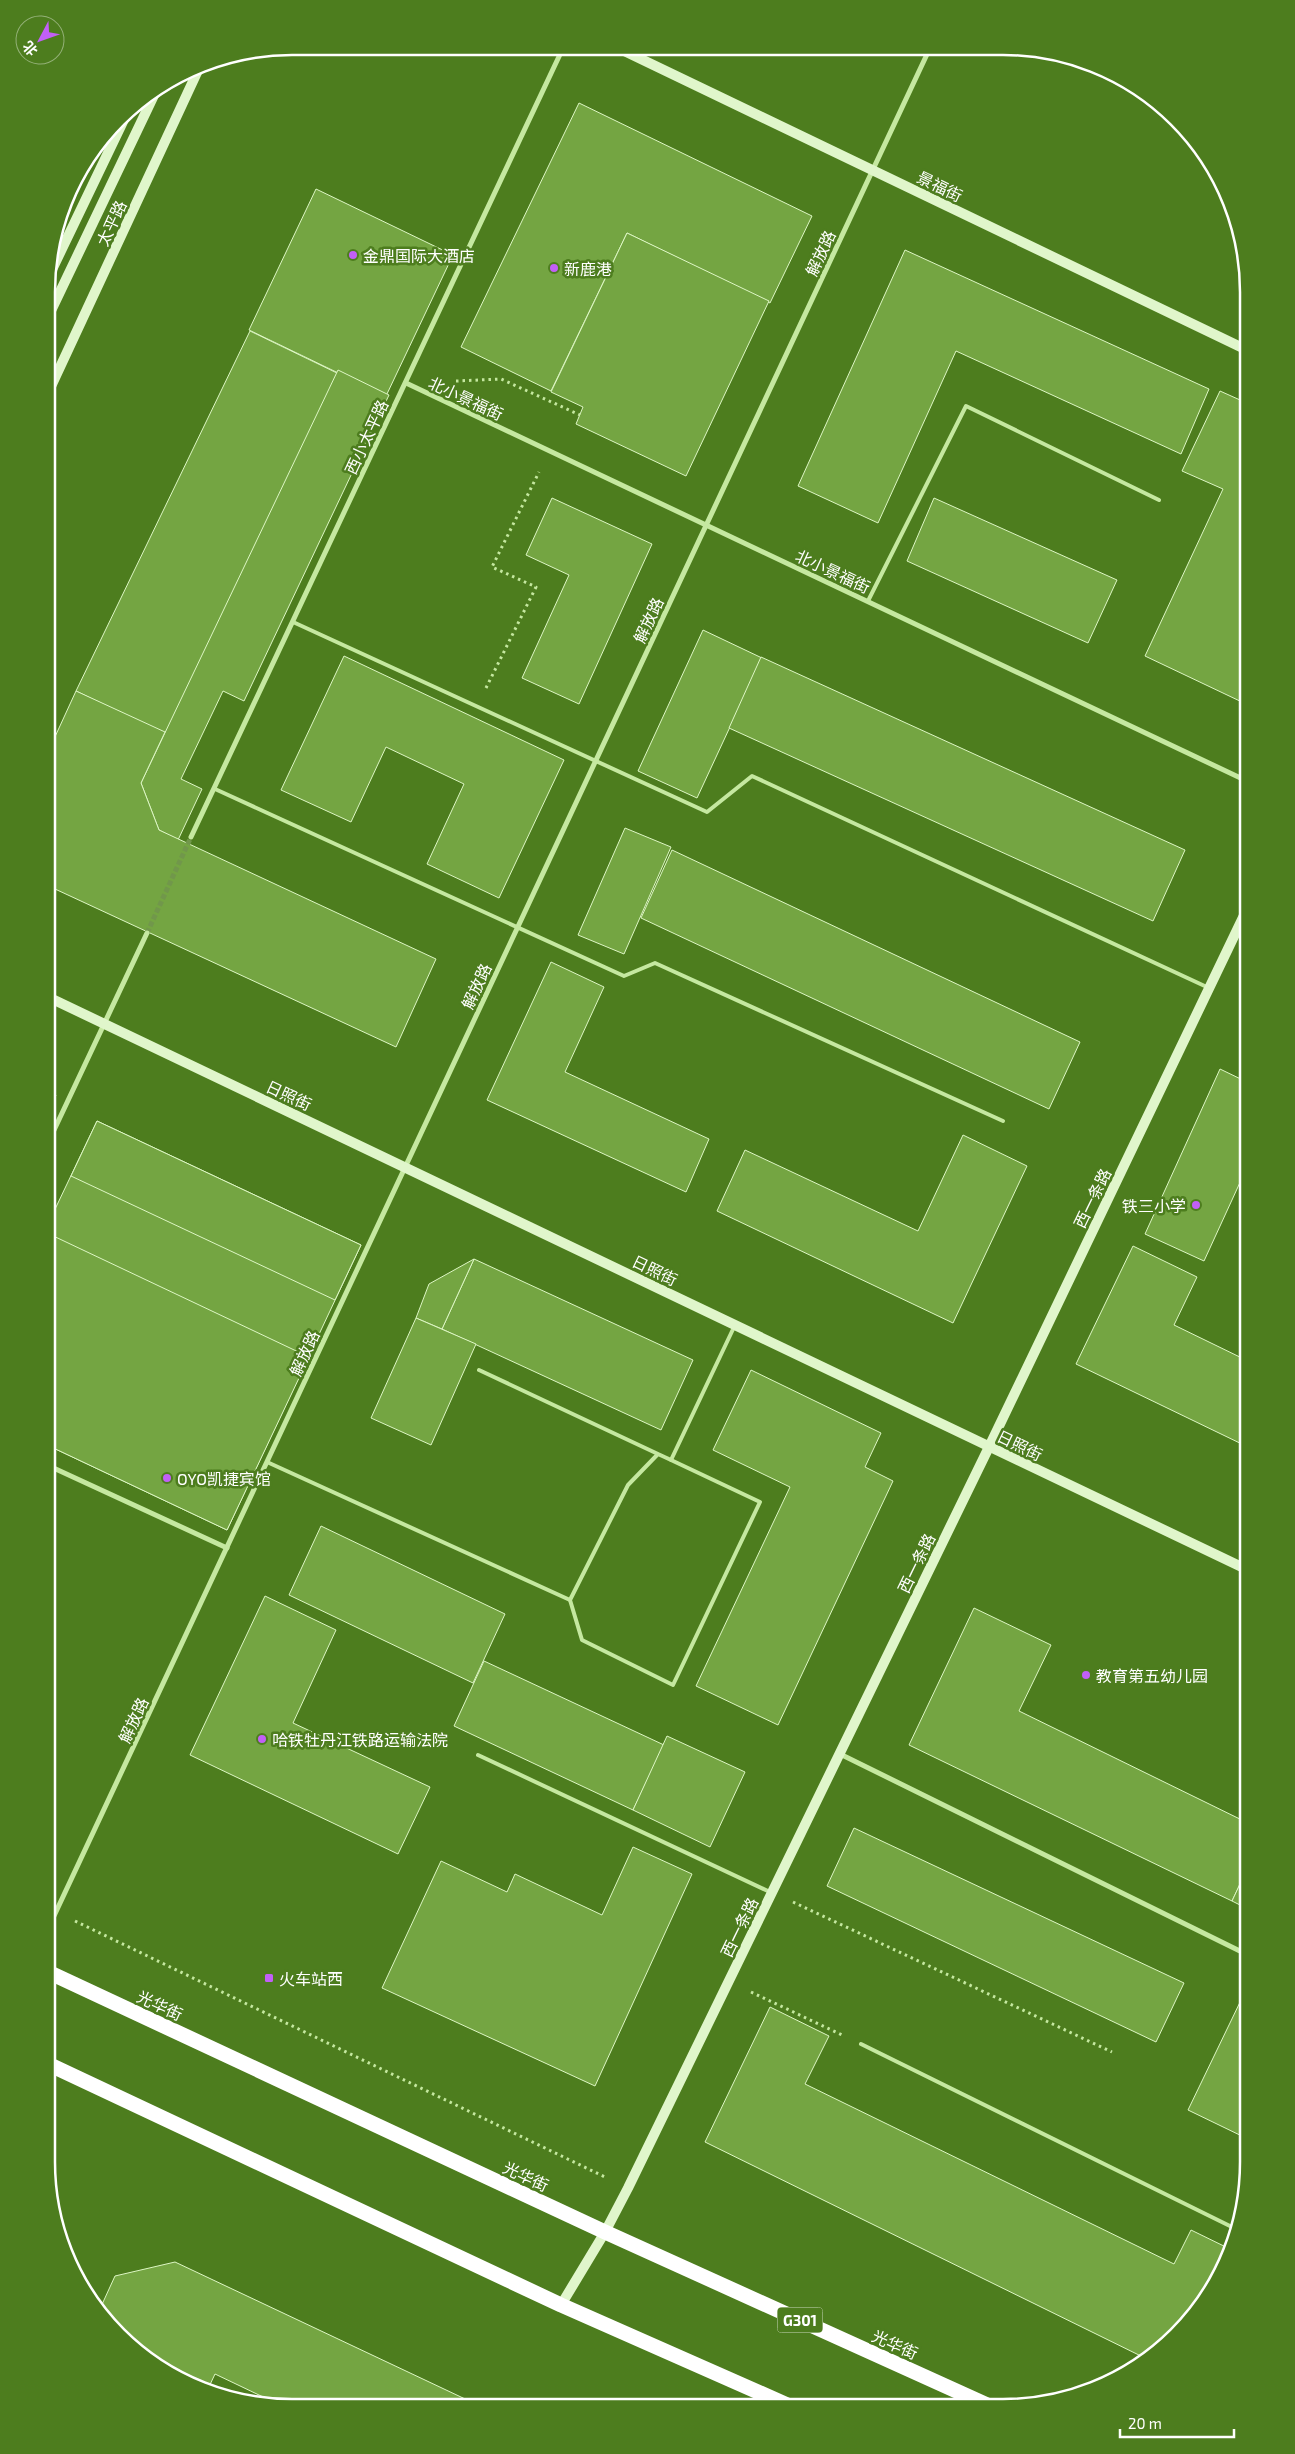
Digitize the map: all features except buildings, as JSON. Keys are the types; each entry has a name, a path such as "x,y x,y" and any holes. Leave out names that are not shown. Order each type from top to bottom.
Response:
{"highway":[{"name":"光华街","path":"55,1975 605,2232 974,2399"},
{"path":"55,2067 561,2304 770,2398"}],"street":[{"name":"西小太平路","path":"191,837 560,55"},
{"name":"景福街","path":"633,55 1240,347"},
{"name":"解放路","path":"56,1912 927,55"},
{"name":"太平路","path":"55,379 196,75"},
{"path":"55,302 151,102"},
{"path":"58,258 119,130"},
{"name":"北小景福街","path":"406,383 1240,778"},
{"name":"西一条路","path":"561,2304 605,2232 628,2188 990,1447 1240,923"},
{"path":"55,1128 147,933"},
{"name":"日照街","path":"55,1000 1240,1566"},
{"path":"55,1469 227,1548"},
{"path":"840,1754 1240,1951"}],"lane":[{"path":"868,601 966,406 1159,500"},
{"path":"293,622 707,812 752,776 1209,988"},
{"path":"215,789 517,929 624,976 655,963 1004,1121"},
{"path":"670,1460 735,1326"},
{"path":"479,1370 658,1454 670,1460 760,1502 673,1684 582,1640 570,1600 628,1485 658,1454"},
{"path":"267,1462 570,1600"},
{"path":"478,1755 772,1892"},
{"path":"861,2044 1231,2226"}],"path":[{"path":"501,379 580,415"},
{"path":"477,707 536,587 492,567 549,451"},
{"path":"772,1892 1112,2052"},
{"path":"56,1912 628,2188"},
{"path":"729,1981 861,2044"}],"tunnel":[{"path":"147,933 191,837"}],"place":[{"name":"金鼎国际大酒店","path":"353,255"},
{"name":"新鹿港","path":"554,268"},
{"name":"铁三小学","path":"1196,1205"},
{"name":"OYO凯捷宾馆","path":"167,1478"},
{"name":"教育第五幼儿园","path":"1086,1675"},
{"name":"哈铁牡丹江铁路运输法院","path":"262,1739"},
{"name":"火车站西","path":"269,1978"}]}
